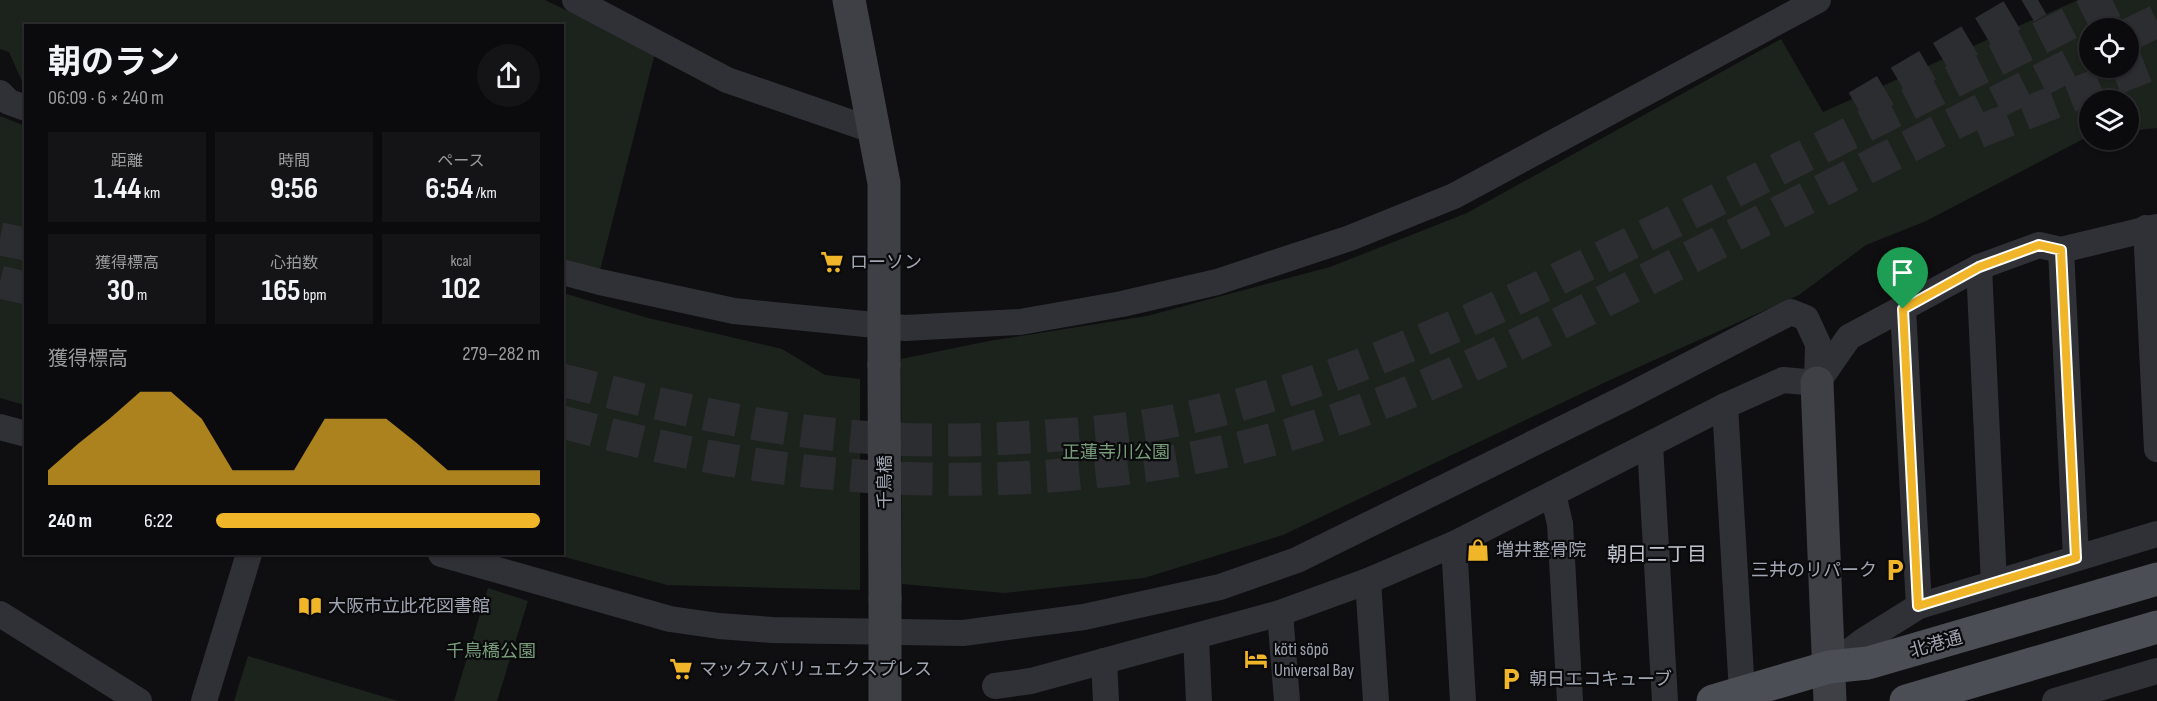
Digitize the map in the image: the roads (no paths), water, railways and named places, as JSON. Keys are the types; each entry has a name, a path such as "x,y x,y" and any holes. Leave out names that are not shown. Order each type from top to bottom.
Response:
{"main road":[{"name":"北港通","path":"1727,697 1829,667 1868,663 2157,579"},
{"path":"1906,701 2157,627"}],"street":[{"path":"575,0 727,80 875,131"},
{"name":"千鳥橋","path":"849,0 884,183 882,326 885,701"},
{"path":"564,273 734,311 905,328 1020,322 1122,304 1217,282 1350,238 1454,196 1818,0"},
{"path":"0,93 9,102 24,107"},
{"path":"1816,382 1849,338 1979,267 2039,245 2061,250 2152,227 2157,449"},
{"path":"2061,250 2076,558"},
{"path":"1979,267 1994,583"},
{"path":"1903,309 1918,606"},
{"path":"445,555 670,619 772,630 963,633 1084,617 1220,587 1297,560 1629,396 1791,312 1806,318 1813,328 1818,344 1816,382 1830,701"},
{"path":"995,686 1032,681 1196,638 1280,613 1368,581 1454,544 1725,406 1782,380 1816,382"},
{"path":"1725,406 1727,697"},
{"path":"0,426 24,433"},
{"path":"1650,445 1665,701"},
{"path":"1553,494 1560,524 1570,701"},
{"path":"1829,667 1863,641 1918,606 2157,534"},
{"path":"1454,544 1463,701"},
{"path":"204,701 249,555"},
{"path":"1368,581 1376,701"},
{"path":"1280,613 1287,701"},
{"path":"0,614 139,701"},
{"path":"1196,638 1199,701"},
{"path":"1104,661 1106,701"},
{"path":"2055,701 2085,697 2157,671"}],"tunnel":[{"path":"1857,107 2038,0"},
{"path":"564,380 734,420 804,431 891,439 1020,438 1079,434 1178,420 1310,383 1374,360 1501,306 2116,0"},
{"path":"2139,30 2157,21"},
{"path":"564,422 654,445 746,463 857,476 913,479 1025,478 1081,473 1192,458 1256,444 1380,404 1500,352 2079,61"},
{"path":"1978,132 2157,62"},
{"path":"0,239 24,244"},
{"path":"0,282 24,288"}],"place":[{"name":"ローソン","path":"832,262"},
{"name":"増井整骨院","path":"1478,550"},
{"name":"三井のリパーク","path":"1895,570"},
{"name":"大阪市立此花図書館","path":"310,606"},
{"name":"köti söpö Universal Bay","path":"1256,659"},
{"name":"マックスバリュエクスプレス","path":"681,669"},
{"name":"朝日エコキューブ","path":"1511,679"}],"district":[{"name":"朝日二丁目","path":"1657,554"}],"park label":[{"name":"正蓮寺川公園","path":"1116,452"},
{"name":"千鳥橋公園","path":"491,651"}]}
